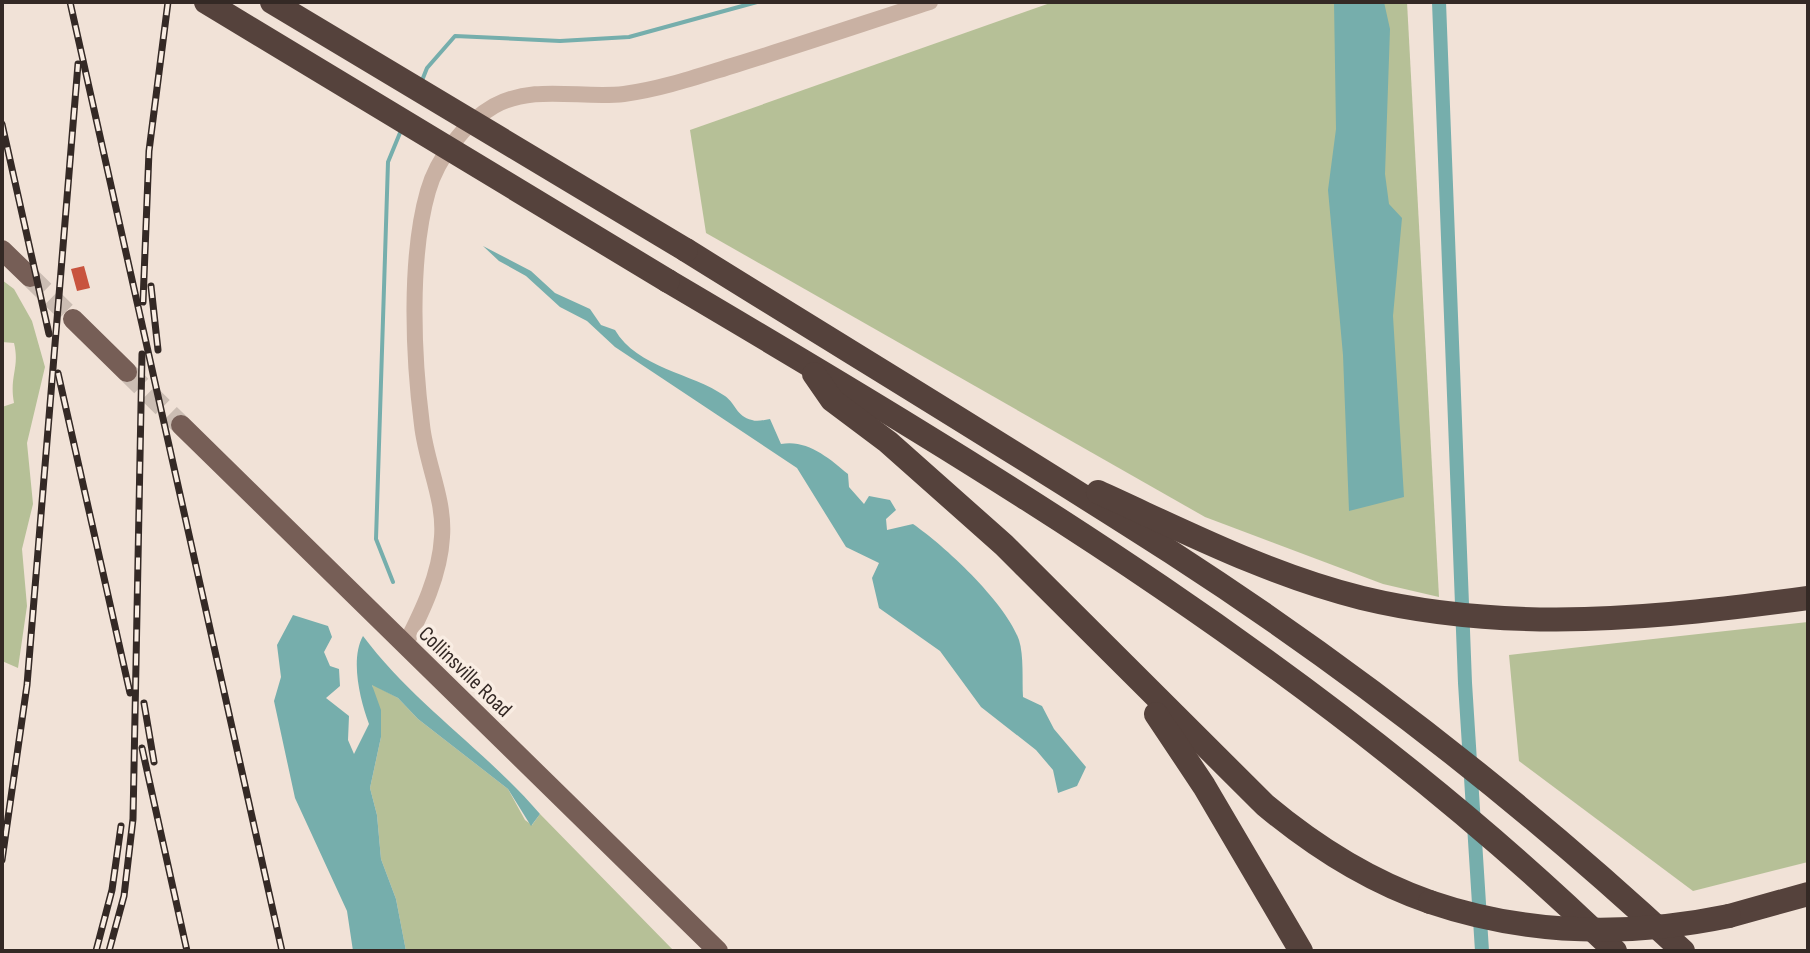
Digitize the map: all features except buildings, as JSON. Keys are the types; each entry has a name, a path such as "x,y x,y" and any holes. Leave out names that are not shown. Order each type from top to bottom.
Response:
{"highway":[{"path":"206,2 811,369 995,476 1142,572 1329,705 1439,793 1513,856 1615,951"},
{"path":"272,2 686,250 1057,481 1261,614 1511,801 1683,951"},
{"path":"811,369 832,400 944,489 1230,774 1295,830 1374,879 1467,915 1567,930 1676,927 1808,894"},
{"path":"1057,481 1095,490 1238,556 1309,582 1363,598 1423,609 1505,619 1616,620 1808,598"},
{"path":"1124,665 1204,786 1301,951"}],"main road":[{"path":"2,250 30,277"},
{"path":"73,319 127,372"},
{"name":"Collinsville Road","path":"181,425 718,951"}],"street":[{"path":"405,645 425,607 442,538 441,502 422,426 416,301 420,237 428,190 440,163 464,130 493,107 520,96 623,94 679,82 930,2"}],"green space":[{"path":"1053,2 1407,2 1439,597 1383,584 1205,517 706,233 690,130"},
{"path":"2,280 14,289 32,321 45,367 27,443 33,504 22,549 27,606 18,668 2,661 2,407 14,403 16,359 14,343 2,342"},
{"path":"1808,622 1808,862 1693,891 1519,761 1509,655"},
{"path":"372,684 398,698 418,719 508,789 525,820 532,825 540,814 674,951 406,951 396,899 381,859 377,815 370,788 381,737"}],"water":[{"path":"1334,2 1384,2 1390,29 1385,174 1389,204 1402,218 1393,316 1404,497 1349,511 1343,355 1328,190 1336,129"},
{"path":"483,246 531,271 555,293 590,309 601,325 615,330 625,343 651,362 712,388 747,418 756,421 770,419 781,444 800,444 825,456 848,474 849,487 864,504 869,496 890,500 896,510 886,519 887,530 913,524 941,546 988,593 1012,625 1021,646 1023,697 1042,706 1054,729 1086,767 1077,786 1058,793 1053,770 1036,750 981,707 940,651 879,608 872,578 879,563 846,547 797,468 615,347 587,321 560,307 526,276 499,261"},
{"path":"293,615 328,626 332,637 324,652 330,666 339,669 340,686 326,698 349,716 348,740 354,754 369,724 362,703 357,668 363,636 404,684 540,814 531,826 508,789 418,719 398,698 372,685 381,710 381,737 370,788 377,815 381,859 396,899 406,951 353,951 347,911 295,798 274,701 281,677 277,645"}],"waterway":[{"path":"421,83 427,68 455,36 560,41 629,37 757,2"},
{"path":"1439,2 1465,683 1482,951"},
{"path":"393,582 376,539 388,162 402,128"}],"tunnel":[{"path":"30,277 73,319"},
{"path":"127,372 181,425"}],"railway":[{"path":"70,2 282,951"},
{"path":"143,302 149,151 168,2"},
{"path":"2,860 27,685 78,64"},
{"path":"2,124 49,334"},
{"path":"151,286 158,350"},
{"path":"109,951 124,896 133,819 142,354"},
{"path":"58,373 130,693"},
{"path":"144,703 154,762"},
{"path":"142,748 187,951"},
{"path":"96,951 112,890 121,826"}]}
